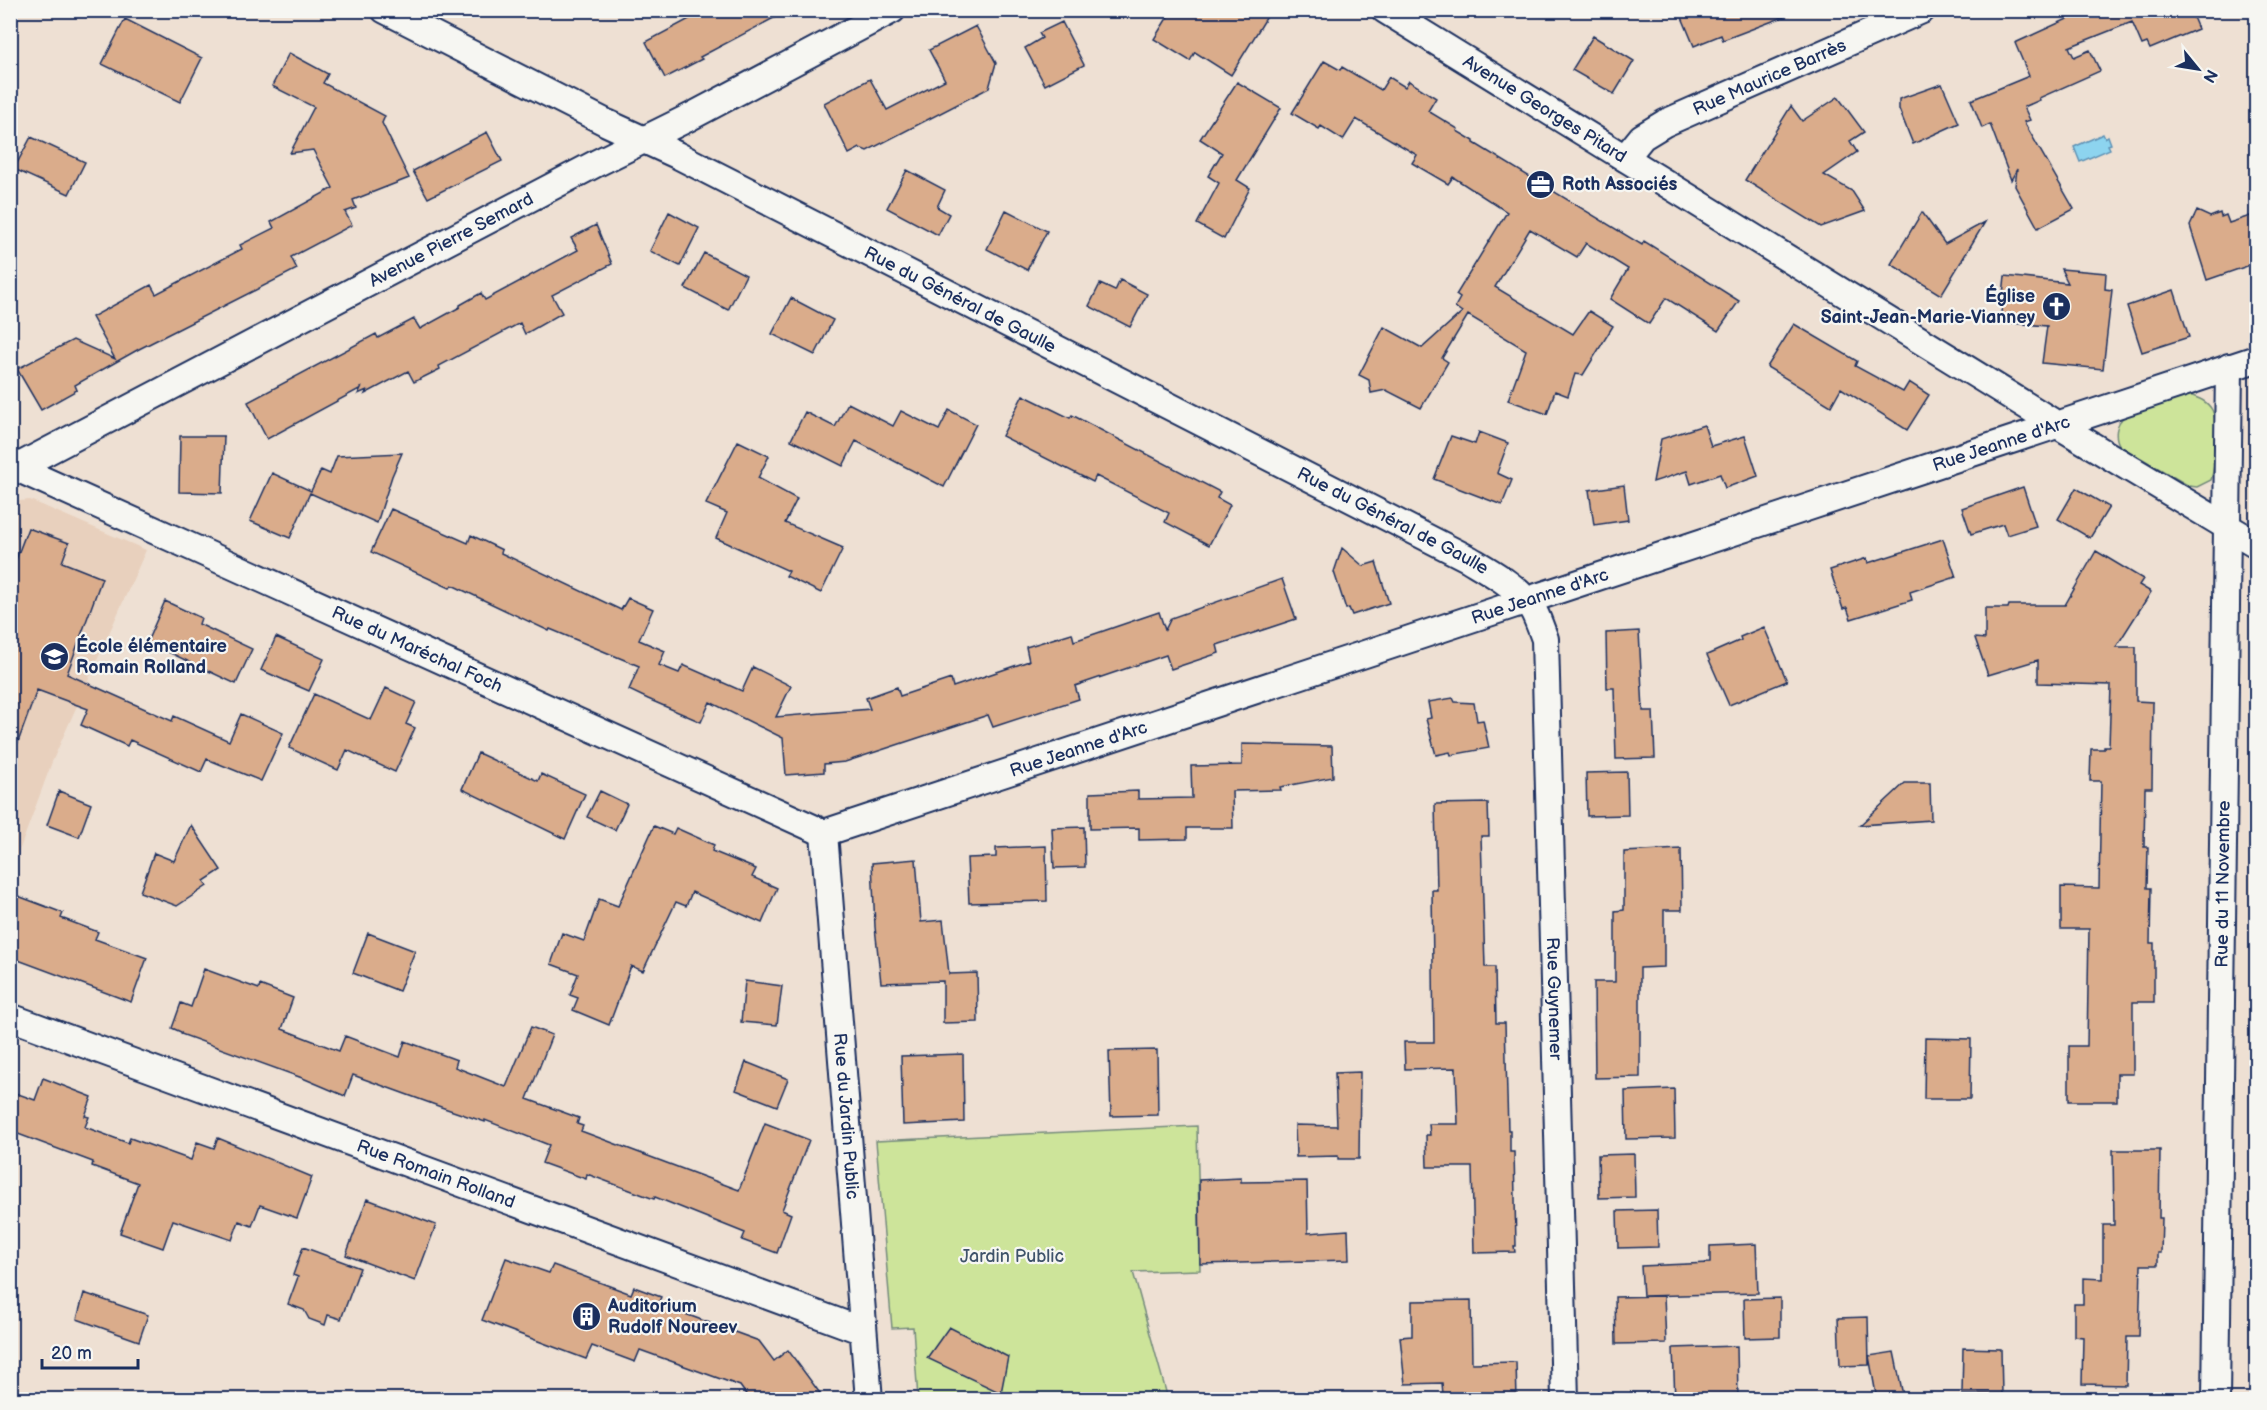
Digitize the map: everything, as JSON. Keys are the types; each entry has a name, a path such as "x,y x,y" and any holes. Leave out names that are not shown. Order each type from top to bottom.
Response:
{"street":[{"name":"Rue du Général de Gaulle","path":"385,10 608,123 644,138 1469,559 1499,578 1527,601"},
{"name":"Avenue Pierre Semard","path":"13,468 892,10"},
{"name":"Avenue Georges Pitard","path":"1385,10 2056,424 2256,543"},
{"name":"Rue Maurice Barrès","path":"1625,158 1642,137 1665,123 1922,10"},
{"name":"Rue Jeanne d'Arc","path":"824,833 2256,358"},
{"name":"Rue du 11 Novembre","path":"2216,1400 2229,368"},
{"name":"Rue du Maréchal Foch","path":"13,468 824,833"},
{"name":"Rue Guynemer","path":"1527,601 1545,639 1565,1400"},
{"name":"Rue du Jardin Public","path":"824,833 869,1400"},
{"name":"Rue Romain Rolland","path":"10,1017 863,1331"}],"shaded area":[{"name":"École élémentaire Romain Rolland","path":"30,500 146,550 52,762 11,873 11,502"}],"green space":[{"path":"2189,395 2208,404 2214,416 2216,434 2211,480 2197,487 2189,486 2120,446 2116,435 2117,427 2125,416 2146,407"},
{"name":"Jardin Public","path":"1197,1126 1200,1270 1133,1272 1168,1399 918,1399 913,1327 892,1328 876,1141"}],"water":[{"path":"2103,134 2105,138 2108,136 2110,149 2080,162 2074,147"}],"building":[{"path":"706,10 789,10 665,78 646,42"},
{"path":"1172,10 1271,10 1231,75 1195,52 1190,61 1154,39"},
{"path":"1679,10 1793,10 1794,13 1723,40 1721,35 1694,46"},
{"path":"2087,10 2190,10 2198,29 2150,49 2147,43 2142,45 2132,22 2069,47 2074,57 2090,50 2100,71 2024,107 2030,120 2024,122 2074,209 2038,228 2015,186 2017,169 2011,180 1990,124 1982,128 1971,100 2029,76 2015,43"},
{"path":"125,19 202,58 180,102 102,64"},
{"path":"1062,22 1084,65 1045,85 1025,48 1042,38 1039,33"},
{"path":"976,26 996,63 989,88 867,151 860,148 849,154 824,103 870,79 887,110 945,80 929,50"},
{"path":"1593,36 1634,61 1614,94 1572,70"},
{"path":"289,53 328,74 323,83 385,116 382,123 409,178 353,200 356,208 345,212 352,225 291,257 297,269 139,349 75,385 77,390 41,410 17,369 73,340 115,359 92,317 151,285 156,294 242,249 240,245 274,228 271,222 333,188 313,150 290,153 314,107 272,86"},
{"path":"1324,61 1340,70 1342,67 1381,90 1389,77 1405,87 1409,81 1436,98 1428,111 1458,129 1457,131 1474,143 1642,245 1644,241 1739,301 1718,331 1666,298 1649,324 1610,299 1628,269 1586,243 1577,257 1530,229 1495,287 1573,334 1589,311 1613,326 1583,375 1575,374 1568,396 1555,391 1547,414 1508,400 1526,350 1468,315 1442,358 1448,362 1421,408 1386,390 1371,393 1369,380 1359,375 1384,327 1422,348 1462,312 1455,307 1460,298 1456,295 1507,212 1453,177 1448,184 1412,163 1417,155 1356,119 1343,140 1321,126 1319,129 1292,113"},
{"path":"1237,82 1281,108 1237,180 1250,188 1224,239 1197,224 1219,183 1208,176 1222,153 1200,139"},
{"path":"1942,84 1959,123 1913,144 1899,109 1899,99"},
{"path":"1838,97 1864,132 1850,141 1857,152 1824,175 1852,191 1865,211 1821,227 1745,180 1791,106 1802,121"},
{"path":"487,132 502,161 428,198 413,171"},
{"path":"31,137 85,162 69,194 14,169"},
{"path":"907,170 945,190 937,207 949,214 938,235 887,208"},
{"path":"1006,210 1047,231 1027,270 987,249"},
{"path":"2197,211 2210,217 2220,213 2221,217 2226,215 2229,223 2256,214 2256,263 2207,280 2190,226"},
{"path":"669,212 699,228 680,266 650,251"},
{"path":"1922,212 1945,244 1985,222 1941,295 1891,264"},
{"path":"596,225 612,264 552,295 562,313 525,334 520,323 439,366 440,369 414,382 408,371 365,394 367,390 358,394 361,388 267,439 248,402 376,334 378,338 414,319 420,329 481,293 485,300 578,250 571,238"},
{"path":"704,253 746,275 728,310 685,288"},
{"name":"Église Saint-Jean-Marie-Vianney","path":"2061,269 2106,273 2105,289 2112,290 2103,369 2042,363 2047,326 2000,322 2005,276 2068,283"},
{"path":"1120,280 1147,294 1130,327 1089,306 1100,284 1115,291"},
{"path":"2174,290 2189,337 2142,352 2127,306"},
{"path":"791,298 833,320 815,355 772,334"},
{"path":"1794,324 1857,361 1855,366 1903,392 1909,382 1929,395 1907,430 1841,388 1831,406 1767,367"},
{"path":"1023,395 1070,418 1072,415 1220,492 1217,498 1230,505 1209,545 1165,522 1169,513 1096,476 1093,482 1002,436"},
{"path":"848,403 893,426 901,411 939,430 949,410 976,424 944,487 856,441 843,466 791,440 805,412 835,427"},
{"path":"1704,425 1711,446 1745,436 1758,476 1725,488 1720,474 1691,484 1687,471 1653,482 1661,439"},
{"path":"1479,432 1508,443 1497,473 1512,480 1502,505 1434,479 1451,436 1475,444"},
{"path":"180,436 224,436 222,493 179,492"},
{"path":"738,441 769,456 758,478 797,499 785,523 843,548 821,593 786,576 789,571 716,538 727,513 706,504"},
{"path":"402,453 377,523 310,493 290,538 250,521 272,473 311,491 321,470 330,474 337,456"},
{"path":"1624,485 1628,520 1594,525 1589,490"},
{"path":"2023,487 2036,526 2007,535 2003,524 1971,534 1962,508"},
{"path":"2076,488 2109,507 2090,538 2058,519"},
{"path":"391,509 468,543 471,535 502,550 501,553 621,610 628,598 653,609 639,640 665,651 659,665 679,673 683,665 742,691 753,667 791,686 776,717 870,709 866,698 897,687 900,696 951,679 953,687 1029,661 1026,647 1072,633 1074,641 1159,612 1165,630 1171,618 1282,579 1296,619 1217,645 1219,653 1171,669 1166,655 1075,686 1079,699 993,727 988,715 845,762 824,764 824,772 786,775 783,738 710,702 701,722 648,699 629,690 639,666 550,629 549,631 452,585 450,588 371,552"},
{"path":"28,528 69,543 62,562 102,578 67,674 172,721 174,716 229,741 241,714 283,733 261,781 207,759 201,772 130,740 127,746 81,725 88,709 37,690 14,753 10,753 10,575"},
{"path":"1943,539 1956,577 1910,592 1912,600 1851,619 1847,608 1843,609 1830,570 1867,558 1868,563"},
{"path":"1342,548 1363,566 1376,562 1389,603 1352,615 1349,608 1346,609 1334,572"},
{"path":"2096,551 2143,579 2139,585 2151,592 2116,647 2136,647 2136,701 2153,702 2152,788 2145,788 2144,847 2148,847 2147,888 2151,888 2150,943 2154,943 2154,1002 2133,1002 2133,1074 2117,1074 2117,1101 2069,1101 2069,1046 2087,1046 2089,929 2061,929 2061,887 2099,888 2101,781 2090,781 2091,749 2104,749 2104,746 2109,746 2111,685 2038,683 2038,660 1988,675 1975,638 1985,639 1985,608 2008,608 2009,605 2065,605"},
{"path":"165,601 201,618 199,624 252,649 236,684 147,642"},
{"path":"1764,627 1787,681 1729,705 1707,655"},
{"path":"1639,631 1643,711 1653,711 1655,758 1616,759 1614,688 1607,688 1606,633"},
{"path":"276,637 324,659 309,691 261,670"},
{"path":"386,688 416,702 406,724 415,728 395,772 347,750 338,770 289,748 314,694 371,720"},
{"path":"1453,698 1455,702 1474,703 1477,721 1483,720 1489,748 1451,755 1450,752 1436,755 1426,719 1431,718 1428,702"},
{"path":"1242,744 1332,746 1333,777 1280,787 1281,790 1232,791 1233,828 1187,828 1187,839 1139,840 1139,828 1090,829 1090,793 1138,791 1138,799 1192,798 1191,766 1242,765"},
{"path":"478,753 538,781 541,774 585,794 565,839 462,789"},
{"path":"1627,772 1628,815 1587,816 1586,773"},
{"path":"1905,783 1930,783 1931,820 1860,825"},
{"path":"59,791 91,804 79,837 47,825"},
{"path":"600,791 627,804 615,830 587,817"},
{"path":"1488,803 1489,836 1481,836 1485,967 1495,967 1496,1023 1505,1023 1508,1130 1510,1130 1510,1152 1514,1152 1516,1246 1514,1246 1515,1252 1474,1253 1472,1167 1427,1167 1426,1135 1430,1135 1429,1124 1458,1124 1456,1068 1405,1069 1404,1042 1434,1042 1432,890 1437,890 1435,804"},
{"path":"191,825 221,870 204,881 207,886 177,906 140,892 154,853 174,861"},
{"path":"654,826 673,834 676,828 714,845 712,851 756,869 752,877 777,888 762,923 692,892 686,906 676,902 643,971 631,966 609,1025 573,1010 578,998 570,995 578,974 551,964 562,933 584,941 599,899 618,906"},
{"path":"1084,827 1085,867 1054,868 1052,828"},
{"path":"1046,846 1047,901 969,903 967,858 996,857 996,848"},
{"path":"1681,849 1682,910 1664,910 1664,967 1640,968 1640,1077 1595,1078 1594,982 1615,982 1615,911 1624,910 1624,852"},
{"path":"916,859 921,922 943,920 949,974 977,973 978,1022 943,1023 943,981 881,983 872,863"},
{"path":"18,896 63,913 61,918 98,932 95,939 147,958 131,1002 10,957 10,916"},
{"path":"368,933 415,951 399,991 353,973"},
{"path":"204,969 259,989 260,985 293,998 282,1029 339,1051 345,1036 400,1057 405,1041 457,1060 455,1067 506,1087 531,1027 552,1035 527,1099 579,1118 577,1124 583,1126 581,1131 739,1190 765,1123 809,1140 782,1210 791,1214 777,1253 742,1240 745,1233 655,1197 654,1199 587,1174 586,1179 542,1163 549,1145 485,1120 485,1122 353,1075 345,1096 181,1034 172,1028 181,1003 191,1007"},
{"path":"745,981 782,986 777,1025 741,1022"},
{"path":"1925,1038 1971,1039 1970,1099 1924,1099"},
{"path":"1157,1050 1158,1115 1111,1116 1109,1051"},
{"path":"963,1054 964,1122 903,1125 901,1056"},
{"path":"746,1062 788,1079 777,1106 736,1090"},
{"path":"1360,1072 1359,1159 1338,1159 1338,1156 1296,1157 1295,1125 1337,1126 1335,1073"},
{"path":"43,1078 92,1097 85,1116 89,1117 85,1127 128,1143 130,1138 191,1160 197,1142 214,1148 218,1138 312,1177 297,1218 260,1205 252,1226 239,1221 232,1240 173,1220 163,1248 120,1233 138,1183 92,1166 93,1162 10,1131 10,1091 35,1100"},
{"path":"1674,1089 1675,1138 1626,1139 1625,1091"},
{"path":"2113,1150 2160,1150 2161,1253 2158,1253 2158,1265 2141,1265 2139,1337 2127,1337 2126,1385 2082,1384 2083,1337 2074,1336 2074,1304 2083,1304 2083,1278 2103,1279 2103,1225 2114,1225"},
{"path":"1634,1154 1635,1197 1599,1198 1598,1155"},
{"path":"1241,1178 1241,1182 1307,1181 1308,1233 1348,1230 1349,1260 1200,1264 1199,1180"},
{"path":"367,1199 436,1225 415,1281 346,1255"},
{"path":"1657,1210 1658,1247 1618,1248 1617,1211"},
{"path":"1756,1244 1758,1293 1643,1296 1641,1266 1710,1263 1710,1246"},
{"path":"303,1247 360,1268 341,1319 328,1315 325,1325 309,1319 304,1310 288,1304 298,1277 293,1275"},
{"name":"Auditorium Rudolf Noureev","path":"506,1258 549,1273 553,1265 631,1294 634,1287 661,1297 658,1304 759,1341 774,1361 788,1350 825,1400 750,1400 740,1386 640,1350 635,1362 592,1346 586,1359 482,1320"},
{"path":"84,1293 148,1315 139,1341 77,1319"},
{"path":"1664,1296 1666,1343 1616,1344 1615,1297"},
{"path":"1780,1298 1780,1337 1745,1338 1744,1299"},
{"path":"1471,1300 1472,1363 1516,1362 1517,1400 1478,1400 1478,1392 1443,1394 1442,1383 1405,1384 1400,1337 1412,1336 1412,1301"},
{"path":"1868,1317 1869,1365 1840,1366 1838,1318"},
{"path":"949,1327 1008,1357 1001,1393 927,1358"},
{"path":"1737,1346 1738,1398 1675,1400 1673,1348"},
{"path":"1963,1348 2001,1349 2002,1394 1962,1394"},
{"path":"1894,1352 1904,1400 1877,1400 1869,1356"}],"place":[{"name":"Roth Associés","path":"1541,184"},
{"name":"Église Saint-Jean-Marie-Vianney","path":"2056,306"},
{"name":"École élémentaire Romain Rolland","path":"55,656"},
{"name":"Auditorium Rudolf Noureev","path":"587,1316"}]}
